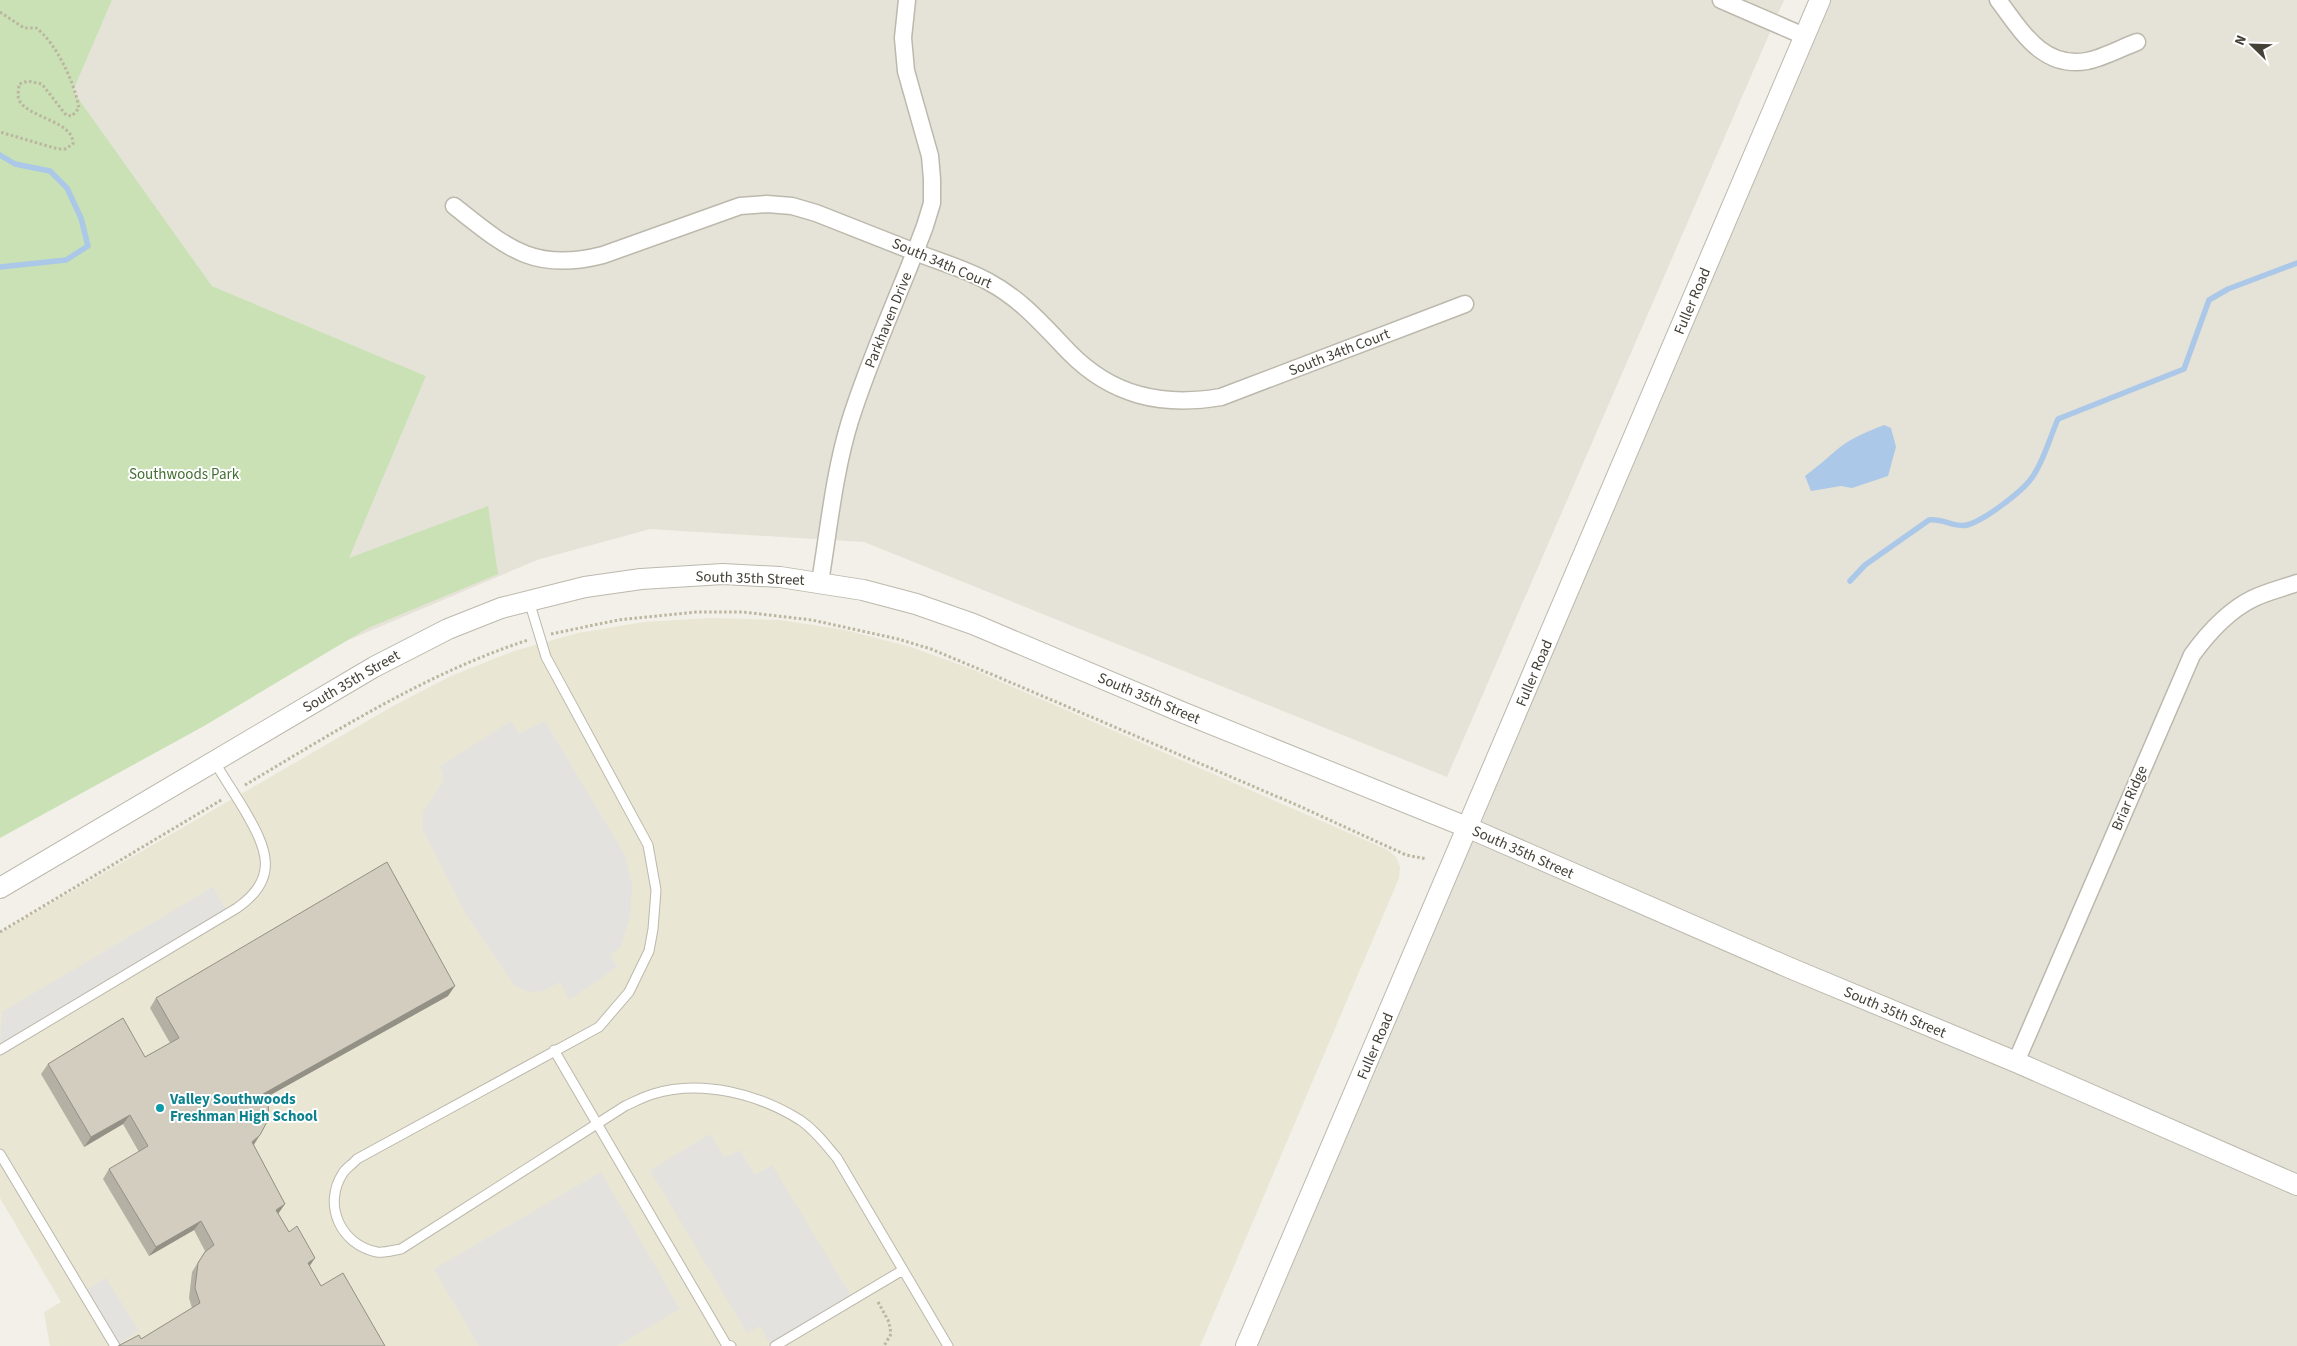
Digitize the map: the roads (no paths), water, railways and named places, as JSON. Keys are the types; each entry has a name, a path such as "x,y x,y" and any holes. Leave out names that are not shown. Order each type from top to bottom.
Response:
{"street":[{"name":"Parkhaven Drive","path":"820,582 836,478 849,423 869,364 915,252 932,203 930,156 906,70 903,38 907,0"},
{"path":"1721,0 1804,36"},
{"name":"Fuller Road","path":"1246,1346 1469,828 1820,0"},
{"path":"1998,0 2032,45 2042,53 2059,60 2071,62 2088,61 2137,42"},
{"name":"South 34th Court","path":"454,206 511,249 535,258 558,262 580,261 602,256 740,206 767,204 792,206 816,213 990,282 1017,300 1090,371 1114,385 1139,396 1168,401 1194,401 1222,396 1465,304"},
{"name":"South 35th Street","path":"0,888 412,646 475,618 528,600 585,587 668,576 741,575 820,582 916,604 957,618 1184,713 1469,828 1790,968 2016,1062 2297,1185"},
{"name":"Briar Ridge","path":"2016,1062 2192,655 2202,641 2225,617 2252,599 2297,583"}],"lane":[{"path":"528,600 538,637 550,665 648,845 656,890 649,951 629,992 599,1027 554,1050 357,1160 343,1173 336,1190 335,1212 341,1229 358,1245 379,1252 401,1249 625,1106 654,1094 674,1090 722,1090 774,1106 801,1121 820,1137 837,1158 948,1346"},
{"path":"0,1050 237,908 257,891 263,879 266,865 261,838 214,761"},
{"path":"554,1050 726,1344 731,1346"},
{"path":"0,1154 115,1346"},
{"path":"775,1346 903,1270"}],"water":[{"path":"1884,425 1891,428 1896,447 1888,476 1852,488 1841,486 1811,491 1805,476 1844,444"}],"waterway":[{"path":"0,155 15,164 50,171 67,188 81,218 88,246 66,260 0,267"},
{"path":"1850,581 1865,565 1929,520 1939,520 1963,526 1983,518 2003,505 2028,482 2037,470 2058,419 2184,369 2209,300 2228,289 2297,263"}],"place":[{"name":"Valley Southwoods Freshman High School","path":"160,1108"}],"park label":[{"name":"Southwoods Park","path":"184,474"}]}
